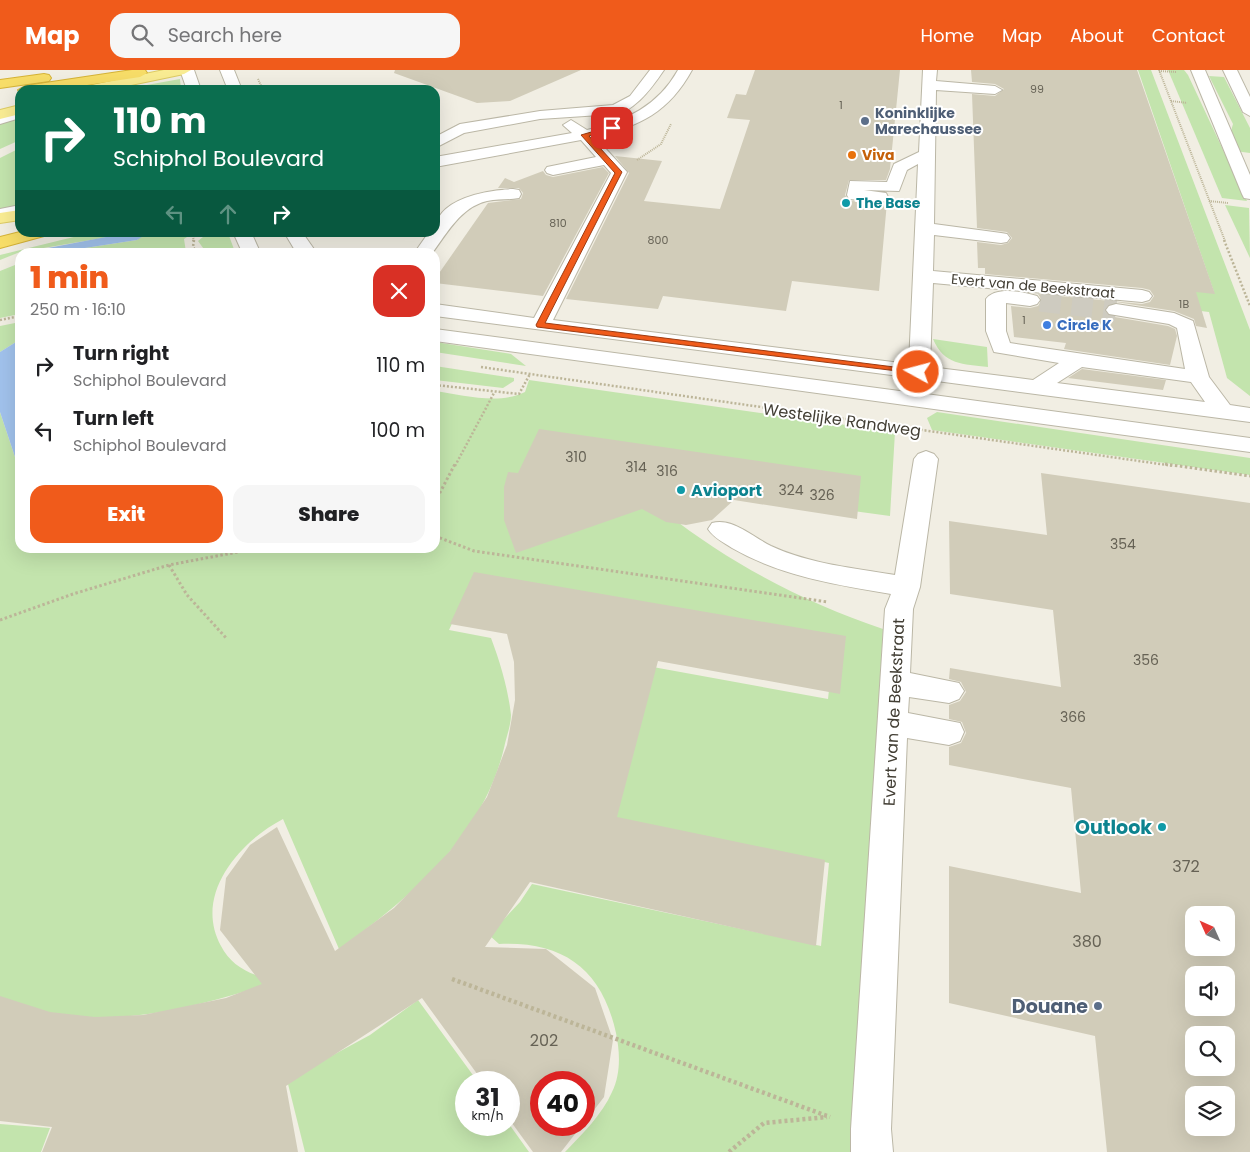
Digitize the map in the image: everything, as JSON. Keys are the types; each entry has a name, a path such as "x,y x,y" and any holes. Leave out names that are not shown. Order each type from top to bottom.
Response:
{"highway":[{"path":"0,84 97,70"},
{"path":"66,85 140,76"},
{"path":"0,94 15,92"},
{"path":"0,243 21,237"}],"main road":[{"path":"106,85 166,70"},
{"path":"140,76 185,70"},
{"path":"0,115 15,110"},
{"path":"0,218 15,216"}],"street":[{"path":"185,70 192,85"},
{"path":"227,70 233,85"},
{"path":"440,161 584,135 612,128 640,116 672,93 680,82 685,70"},
{"path":"1198,70 1220,118 1222,131 1245,170 1250,194"},
{"path":"1230,70 1250,112"},
{"path":"440,143 570,124 619,109 635,99 656,72 672,93"},
{"path":"126,85 140,76"},
{"path":"916,400 924,276 926,155 930,77 995,86"},
{"path":"440,141 460,129 540,115 619,109"},
{"path":"0,120 15,115"},
{"path":"570,124 584,135 610,163"},
{"path":"881,192 893,187 900,167 926,155"},
{"path":"558,170 581,169 610,163"},
{"path":"540,325 610,163"},
{"path":"440,217 448,206 485,191"},
{"path":"440,232 460,206 490,194 513,194"},
{"path":"0,214 15,211"},
{"path":"924,236 1001,245"},
{"path":"296,237 302,248"},
{"path":"416,248 424,237"},
{"path":"427,248 436,237"},
{"name":"Evert van de Beekstraat","path":"924,276 1142,296"},
{"path":"1040,302 1002,297 996,300 999,345 1006,351 1198,377"},
{"path":"1116,310 1174,319 1186,325 1198,377 1223,412"},
{"path":"440,311 1250,415"},
{"name":"Westelijke Randweg","path":"440,336 1250,445"},
{"path":"1036,388 1078,360"},
{"name":"Evert van de Beekstraat","path":"871,1140 900,609 907,586 926,445"},
{"path":"721,529 766,554 798,565 830,574 907,586"},
{"path":"895,683 950,691"},
{"path":"893,723 950,732"}],"path":[{"path":"1158,70 1250,306"},
{"path":"1171,102 1192,104"},
{"path":"610,163 661,144 672,121"},
{"path":"0,320 15,317"},
{"name":"Westelijke Randweg","path":"473,365 926,445 1250,476"},
{"path":"440,386 494,394 519,394 530,374"},
{"path":"440,493 494,394"},
{"path":"916,400 926,445"},
{"path":"440,538 474,551 710,587 832,602"},
{"path":"0,620 73,594 170,565 233,553"},
{"path":"170,565 187,595 227,639"},
{"path":"452,979 830,1117 871,1140"},
{"path":"729,1152 764,1123 830,1117"}],"green space":[{"path":"1138,70 1151,70 1250,330 1250,396 1227,378 1209,312 1159,306 1153,286 1214,292"},
{"path":"1168,70 1184,70 1188,75 1247,201 1222,198"},
{"path":"1209,76 1224,77 1250,128 1250,153 1235,151 1229,138 1233,124"},
{"path":"180,79 181,85 147,85"},
{"path":"15,118 15,142 0,149 0,123"},
{"path":"15,150 15,209 0,212 0,158"},
{"path":"1225,205 1249,208 1250,258"},
{"path":"74,237 108,237 44,248 29,248"},
{"path":"140,237 187,237 184,239 185,248 85,248 137,240"},
{"path":"203,237 229,237 234,248 203,248 198,241"},
{"path":"15,251 15,254 0,260 0,255"},
{"path":"15,265 15,315 0,318 0,271"},
{"path":"15,323 15,343 0,352 0,326"},
{"path":"933,339 987,347 988,367 955,362 937,348"},
{"path":"440,343 511,354 526,366 440,353"},
{"path":"440,367 514,378 514,381 503,388 440,381"},
{"path":"529,380 895,432 890,516 721,493 666,513 716,549 770,580 825,607 883,629 852,1152 565,1152 580,1136 595,1136 595,1118 608,1100 615,1085 619,1063 618,1048 610,1011 601,992 590,976 576,963 560,954 542,948 522,944 499,944 489,935 520,902 532,884 821,946 829,863 576,811 620,661 828,699 833,653 468,589 449,630 491,638 508,695 511,715 504,748 494,780 479,810 461,838 440,863 391,909 339,949 283,819 251,841 237,856 225,872 217,889 213,908 214,927 221,946 231,960 256,975 282,979 195,1005 134,1016 103,1018 38,1011 0,997 0,412 15,457 15,553 440,553 440,392 481,398 515,396 525,392"},
{"path":"937,412 1250,458 1250,475 932,430 927,418"},
{"path":"418,1000 470,1071 455,1071 455,1136 518,1136 529,1152 305,1152 287,1080 370,1035"},
{"path":"0,1124 50,1128 41,1152 0,1152"}],"water":[{"path":"106,237 142,237 137,240 85,248 48,248"},
{"path":"15,343 15,457 0,412 0,352"}],"building":[{"path":"395,70 581,70 510,101 477,103 440,90 440,85 427,85 394,73"},
{"name":"The Base","path":"755,70 900,70 890,169 886,180 849,180 845,195 849,201 887,202 879,291 792,281 786,311 663,296 658,309 566,299 629,173 615,156 662,161 644,201 720,209 750,120 727,118 736,94 746,95"},
{"path":"971,70 1137,70 1215,294 1196,292 1207,328 1196,326 1194,319 1174,311 1116,302 1108,304 1104,310 1109,316 1168,326 1175,329 1177,336 1170,365 1064,349 1066,343 1014,337 1011,306 1030,308 1038,306 1042,300 1038,294 1142,304 1150,302 1154,296 1150,290 1142,288 985,274 985,268 978,268 977,242 1001,245 1008,243 1012,238 1007,232 977,228 972,94 995,96 1004,89 995,84 972,82"},
{"path":"603,167 609,173 543,296 440,284 440,272 488,203 521,199 523,193 519,188 498,188 505,178 514,182 543,171 546,175 553,177"},
{"path":"1082,369 1166,380 1163,390 1068,378"},
{"name":"Avioport","path":"539,429 861,476 857,519 734,500 712,520 686,525 666,522 642,509 516,553 504,520 504,487 508,472 518,473"},
{"name":"Outlook","path":"1041,473 1250,503 1250,1152 1107,1152 1095,1036 949,1003 949,866 1081,893 1071,788 949,765 949,747 961,743 966,733 962,722 949,719 949,705 960,701 966,692 961,682 949,679 950,668 1061,687 1053,610 950,594 949,521 1047,535"},
{"path":"474,572 846,636 840,694 658,661 617,817 825,860 816,946 530,882 485,947 546,949 595,988 613,1040 604,1097 595,1109 595,1071 530,1071 530,1136 573,1136 561,1152 533,1152 520,1134 520,1071 475,1071 422,998 286,1086 298,1152 42,1152 52,1127 0,1121 0,996 50,1012 95,1017 143,1015 226,998 262,984 220,930 226,878 250,845 277,827 335,951 394,908 450,851 487,797 507,745 515,700 514,662 507,634 450,624"}],"tunnel":[{"path":"1040,301 1116,310"}],"place":[{"name":"Koninklijke Marechaussee","path":"865,121"},
{"name":"Viva","path":"852,155"},
{"name":"The Base","path":"846,203"},
{"name":"Circle K","path":"1047,325"},
{"name":"Avioport","path":"681,490"},
{"name":"Outlook","path":"1162,827"},
{"name":"Douane","path":"1098,1006"}],"route":[{"path":"612,128 584,135 619,172 540,325 918,372"}]}
